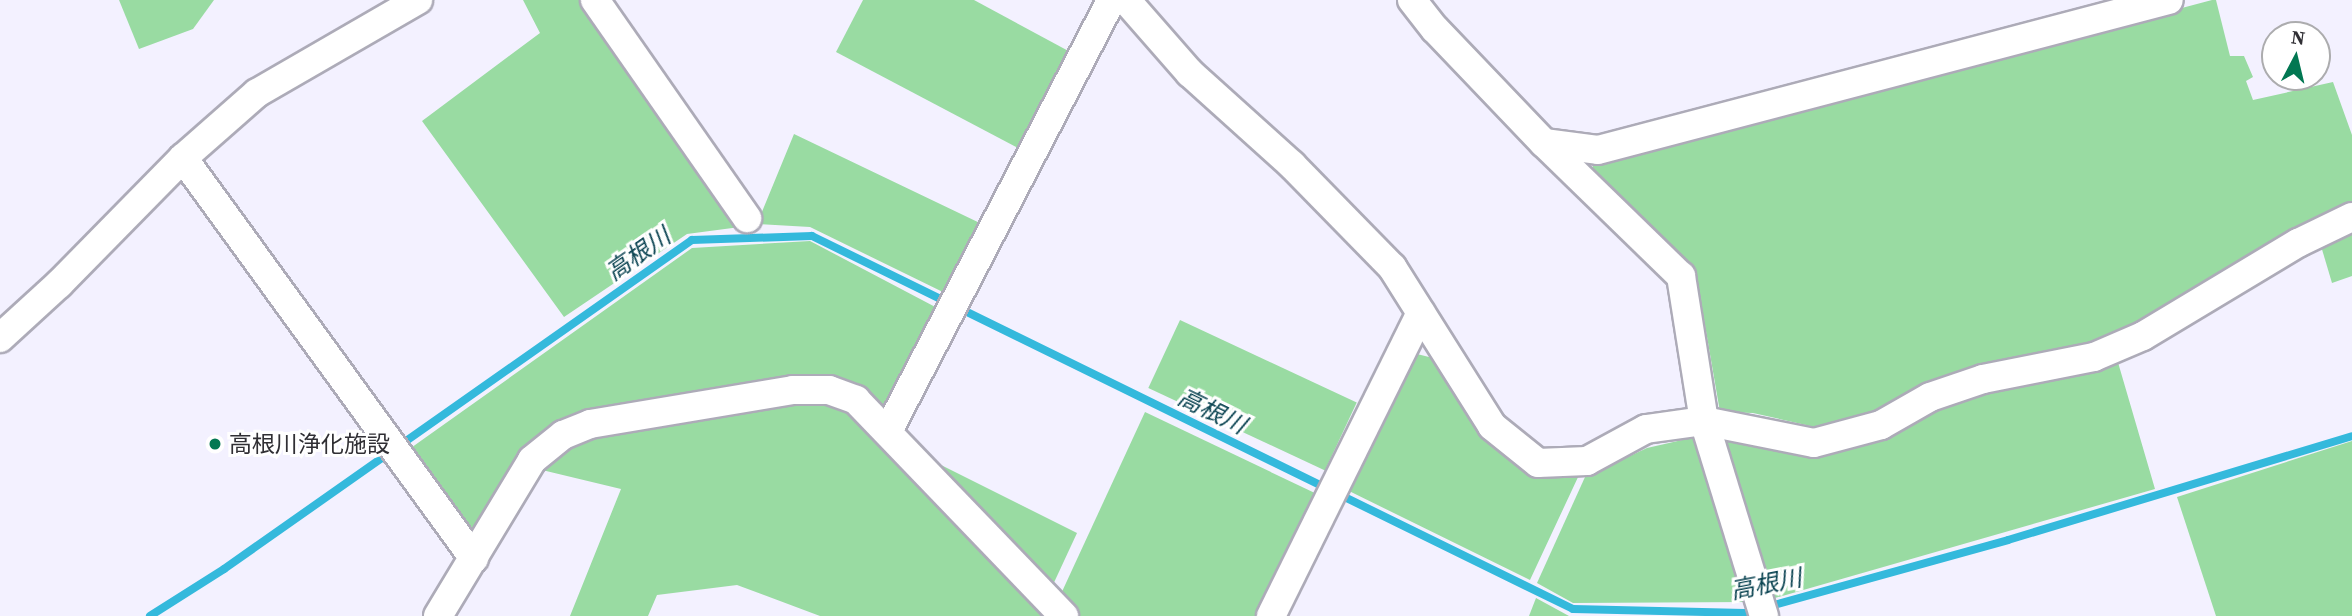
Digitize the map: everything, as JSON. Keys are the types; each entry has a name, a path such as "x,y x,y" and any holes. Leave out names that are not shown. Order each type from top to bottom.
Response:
{"street":[{"path":"0,338 59,284 183,159 257,93 418,0"},
{"path":"595,0 747,218"},
{"path":"888,431 1111,0"},
{"path":"1125,0 1190,73 1292,165 1392,267 1492,426 1538,463 1587,461 1646,429 1704,421 1814,443 1881,425 1930,397 1983,379 2094,357 2143,336 2298,243 2352,217"},
{"path":"1412,0 1435,29 1544,143 1681,276 1704,421 1762,608"},
{"path":"1544,143 1580,149 1618,147 2169,0"},
{"path":"183,159 474,558"},
{"path":"1271,616 1421,313"},
{"path":"438,616 532,460 563,435 590,424 793,390 829,390 856,400 1064,616"}],"green space":[{"path":"119,0 214,0 193,29 139,49"},
{"path":"523,0 583,0 740,227 687,234 564,317 422,121 540,33"},
{"path":"863,0 974,0 1074,54 1022,150 836,52"},
{"path":"2216,0 2230,56 2244,56 2253,77 2246,81 2253,100 2293,91 2331,91 2333,82 2352,135 2352,207 2095,348 1815,427 1753,413 1720,412 1697,279 1588,176 1594,164"},
{"path":"794,134 984,225 949,295 810,227 757,224"},
{"path":"2352,228 2352,276 2332,283 2321,246"},
{"path":"810,241 941,310 886,417 855,390 592,413 473,541 408,450 692,248"},
{"path":"1180,320 1357,402 1325,470 1148,388"},
{"path":"1417,354 1437,359 1485,431 1579,475 1530,580 1345,489 1410,356"},
{"path":"2117,359 2155,489 1768,600 1723,433 1817,452 1936,403"},
{"path":"825,401 852,408 1050,616 820,616 737,585 657,595 648,616 570,616 621,489 542,470 572,443 792,402"},
{"path":"1145,412 1319,495 1256,616 1077,616 1060,596"},
{"path":"1704,435 1748,602 1573,603 1537,583 1585,477 1647,448"},
{"path":"2352,441 2352,616 2216,616 2177,497"},
{"path":"919,454 1077,533 1051,589"},
{"path":"1536,598 1569,616 1529,616"}],"waterway":[{"name":"高根川","path":"150,616 224,569 692,240 812,236 1573,609 1745,613 2008,540 2352,436"}],"place":[{"name":"高根川浄化施設","path":"215,444"}]}
